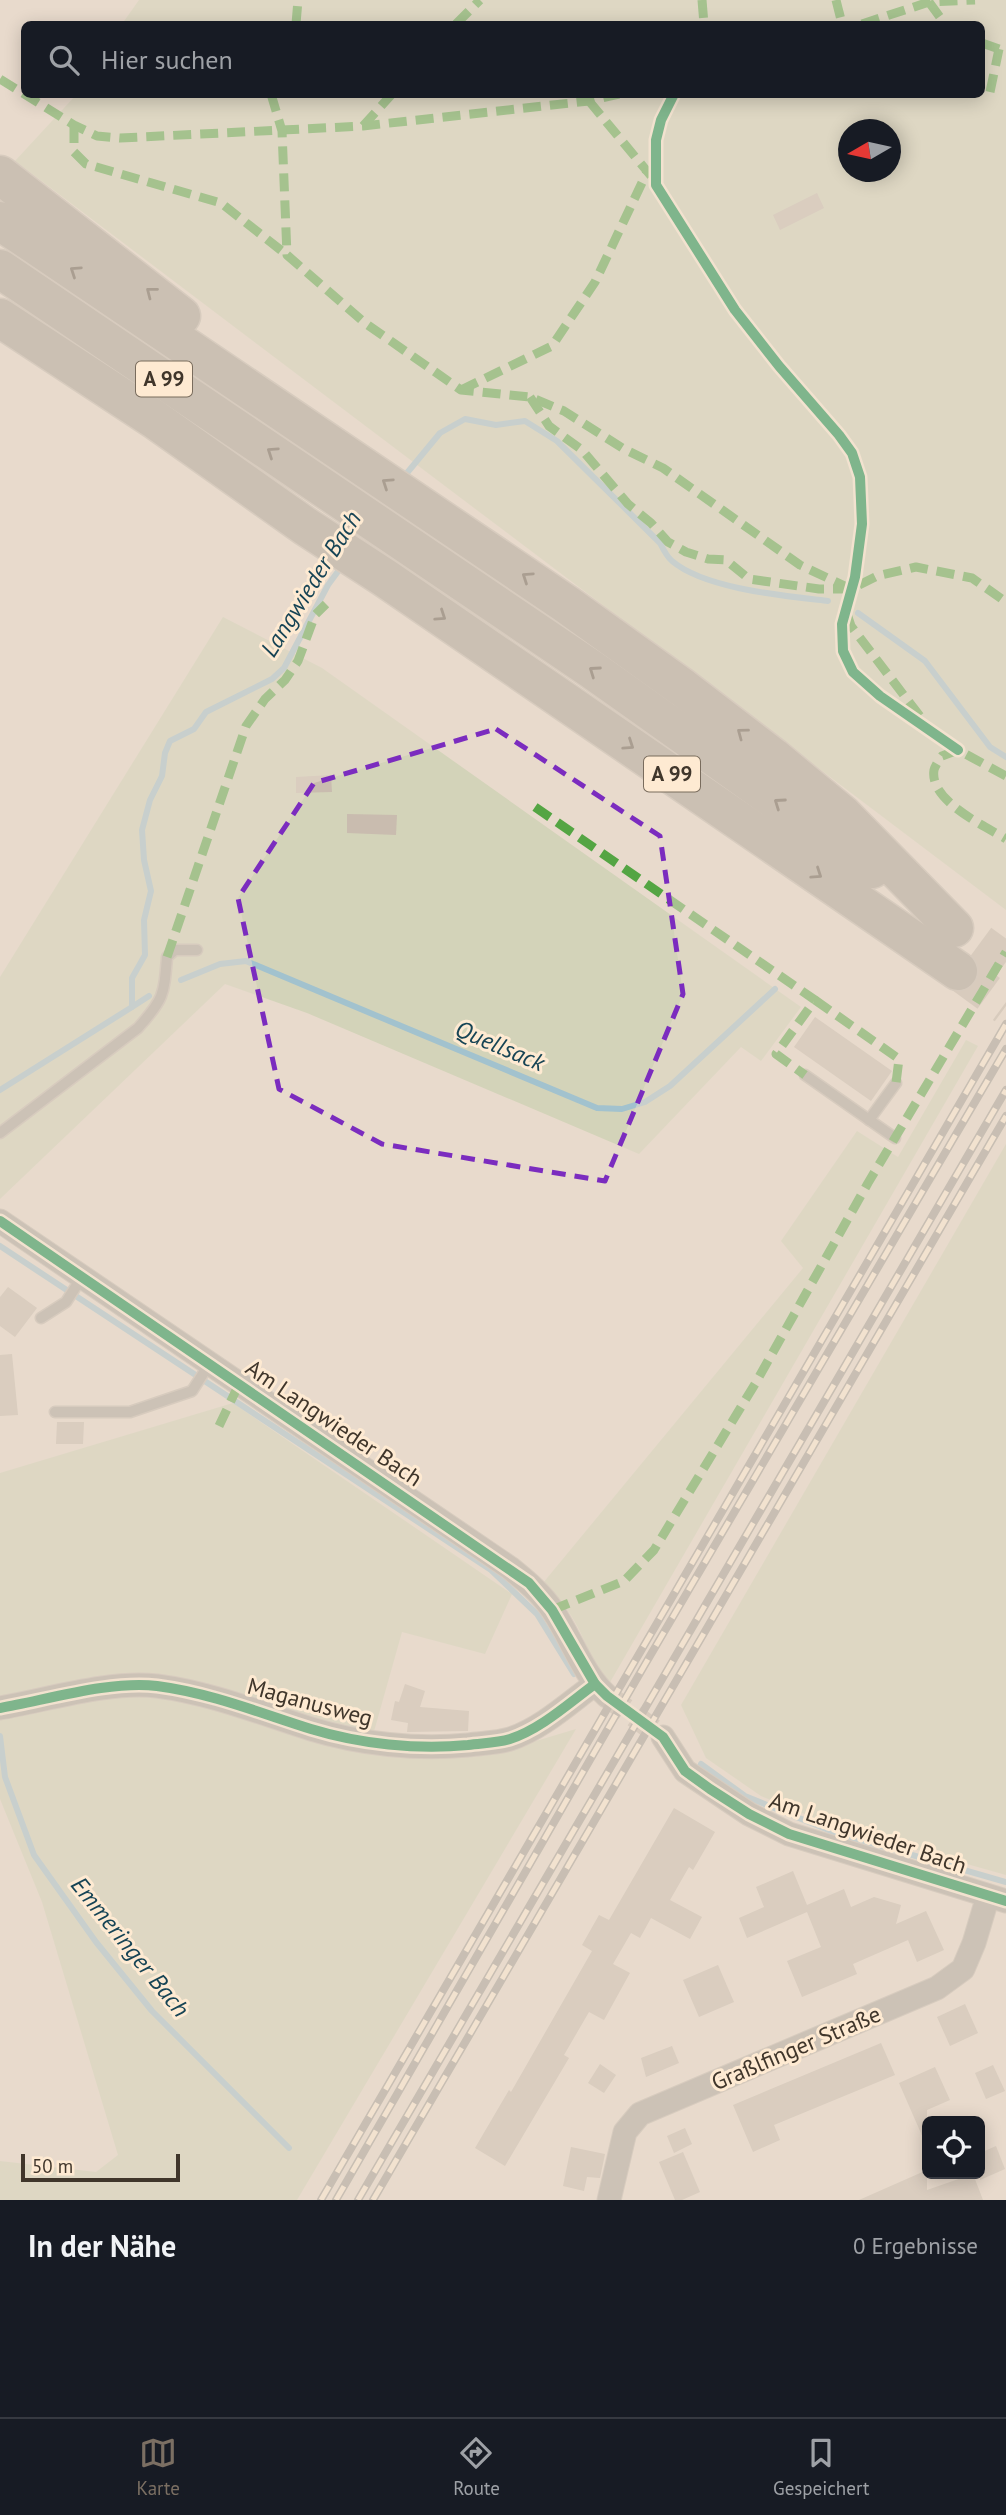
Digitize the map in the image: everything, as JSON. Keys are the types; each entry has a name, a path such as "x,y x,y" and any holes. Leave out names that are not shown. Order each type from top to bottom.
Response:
{"highway":[{"path":"0,174 274,388 340,451"},
{"path":"0,220 566,604 683,688 843,815 964,947"},
{"name":"A 99","path":"0,269 591,669 964,947"},
{"name":"A 99","path":"0,317 154,419 305,526 964,947"},
{"path":"0,346 104,407 154,419"}],"street":[{"name":"Am Langwieder Bach","path":"0,1221 79,1282 529,1583 552,1610 601,1690"},
{"name":"Maganusweg","path":"3,1708 106,1688 155,1685 247,1706 341,1737 419,1747 448,1747 509,1739 601,1690"},
{"name":"Am Langwieder Bach","path":"663,1737 685,1771 749,1814 789,1833 997,1898"},
{"name":"Graßlfinger Straße","path":"610,2200 625,2133 640,2114 937,1987 963,1969 997,1898"}],"lane":[{"path":"0,1133 138,1028 155,1010 165,992 167,957 175,950 197,950"},
{"path":"805,1075 895,1138"},
{"path":"869,1120 896,1083"},
{"path":"41,1318 66,1302 79,1282"},
{"path":"55,1412 130,1412 192,1391 207,1368"}],"highlighted area":[{"path":"496,729 660,836 683,994 605,1181 382,1144 279,1089 238,898 314,783"}],"green space":[{"path":"139,0 1006,0 1006,910 15,161 73,98 985,98 985,21 124,21"},
{"path":"223,617 322,668 801,1007 761,1061 741,1047 639,1154 307,1013 225,984 0,1199 0,977"},
{"path":"966,1040 978,1046 609,1684 600,1678 571,1615 543,1583 803,1268 781,1241 857,1131 898,1157"},
{"path":"1006,1144 1006,1875 839,1828 761,1796 706,1758 681,1705"},
{"path":"233,1403 512,1594 485,1654 402,1632 373,1735 215,1691 0,1704 0,1473"},
{"path":"168,1691 302,1733 526,1744 576,1729 297,2200 0,2200 0,2161 96,2172 118,2155 42,1902 0,1799 0,1711"}],"building":[{"path":"817,193 824,208 780,230 773,215"},
{"path":"331,775 332,792 296,793 296,777"},
{"path":"347,814 397,815 396,835 347,833"},
{"path":"815,1017 892,1071 871,1101 794,1047"},
{"path":"8,1287 37,1308 15,1337 0,1326 0,1297"},
{"path":"12,1354 18,1415 0,1416 0,1355"},
{"path":"57,1422 84,1422 83,1444 56,1444"},
{"path":"405,1684 425,1691 420,1707 469,1711 468,1731 407,1732 408,1723 391,1720 395,1701 399,1702"},
{"path":"674,1808 715,1832 693,1870 689,1867 670,1900 702,1917 690,1939 651,1918 640,1938 631,1933 613,1964 630,1973 604,2020 589,2012 564,2055 569,2058 505,2166 475,2148 509,2090 511,2092 592,1951 582,1945 599,1915 609,1920"},
{"path":"793,1871 807,1905 844,1889 851,1907 874,1897 901,1905 896,1924 926,1911 944,1950 917,1962 908,1940 853,1964 857,1974 802,1997 787,1961 821,1947 807,1912 747,1938 739,1918 764,1907 756,1887"},
{"path":"718,1965 734,2002 699,2017 683,1980"},
{"path":"965,2004 978,2033 950,2046 937,2017"},
{"path":"881,2043 895,2075 774,2125 780,2140 753,2152 733,2105"},
{"path":"672,2046 679,2063 646,2077 641,2058"},
{"path":"600,2064 616,2075 604,2093 588,2083"},
{"path":"993,2065 1005,2091 986,2099 975,2073"},
{"path":"935,2067 950,2100 927,2110 927,2116 922,2116 922,2136 899,2083"},
{"path":"685,2128 692,2144 674,2153 667,2136"},
{"path":"996,2146 1005,2169 985,2178 985,2151"},
{"path":"571,2147 605,2154 600,2178 587,2177 584,2191 563,2186"},
{"path":"683,2152 700,2192 682,2200 675,2200 659,2162"},
{"path":"922,2172 922,2179 927,2179 927,2190 959,2179 975,2179 983,2200 859,2200"}],"waterway":[{"name":"Langwieder Bach","path":"402,479 440,433 465,419 496,425 525,421 557,441 660,543 670,559 686,571 746,590 828,601"},
{"name":"Langwieder Bach","path":"0,1090 132,1007 132,978 145,955 144,920 151,891 144,860 142,830 150,800 162,776 165,753 170,741 194,729 206,712 272,679 284,668 328,585 342,566"},
{"name":"Langwieder Bach","path":"858,613 925,661 990,747 1006,757"},
{"name":"Quellsack","path":"181,980 220,964 246,961 597,1108 622,1109 645,1102 670,1086 775,989"},
{"name":"Quellsack","path":"132,1007 149,996"},
{"name":"Langwieder Bach","path":"0,1246 491,1570 537,1614 574,1674"},
{"name":"Emmeringer Bach","path":"0,1736 5,1777 34,1855 96,1942 152,2011 289,2148"},
{"name":"Langwieder Bach","path":"701,1764 745,1796 836,1833 1006,1882"}],"tunnel":[{"path":"980,943 1006,962"},
{"path":"958,971 1006,1006"},
{"path":"607,1696 663,1737"}],"railway":[{"path":"321,2200 1006,1024"},
{"path":"336,2200 647,1661 1006,1049"},
{"path":"358,2200 1006,1090"},
{"path":"373,2200 1006,1116"}],"marked path":[{"path":"296,21 298,0"},
{"path":"459,21 480,0"},
{"path":"702,0 704,21"},
{"path":"836,0 841,21"},
{"path":"871,21 929,2 975,0"},
{"path":"929,2 943,21"},
{"path":"985,44 1005,51"},
{"path":"990,92 999,49"},
{"path":"0,79 21,92"},
{"path":"31,98 97,136 120,138 363,126 602,98"},
{"path":"272,98 282,131 287,255 365,323 461,390 530,397 564,411 624,449 663,468 800,565 851,589"},
{"path":"363,126 388,98"},
{"path":"589,101 651,176"},
{"path":"74,125 74,152 86,164 221,203 287,255"},
{"path":"461,390 552,346 595,282 648,170"},
{"path":"530,397 549,426 582,450 628,504 668,542 686,552 708,559 726,560 749,579 819,589 851,589 877,576 916,567 972,578 1006,602"},
{"path":"167,957 246,726 298,661 315,615 326,604"},
{"path":"847,614 851,626 922,719"},
{"path":"1006,776 958,750 942,756 934,770 940,792 949,802 1006,839"},
{"path":"535,807 815,1000 776,1054 805,1075"},
{"path":"552,1610 624,1581 654,1550 755,1384 868,1183 1006,952"},
{"path":"815,1000 899,1059 896,1083"},
{"path":"219,1426 239,1384"}],"cycle path":[{"path":"672,98 661,120 656,140 656,185 735,310 852,453 860,477 862,524 855,577 842,624 843,651 853,672 880,696 958,750"},
{"path":"0,1221 529,1583 552,1610 595,1684 663,1737 685,1771 710,1789 749,1814 789,1834 1006,1901"},
{"path":"0,1708 100,1688 157,1686 216,1698 349,1739 409,1746 449,1746 500,1741 521,1735 554,1715 595,1684"}]}
